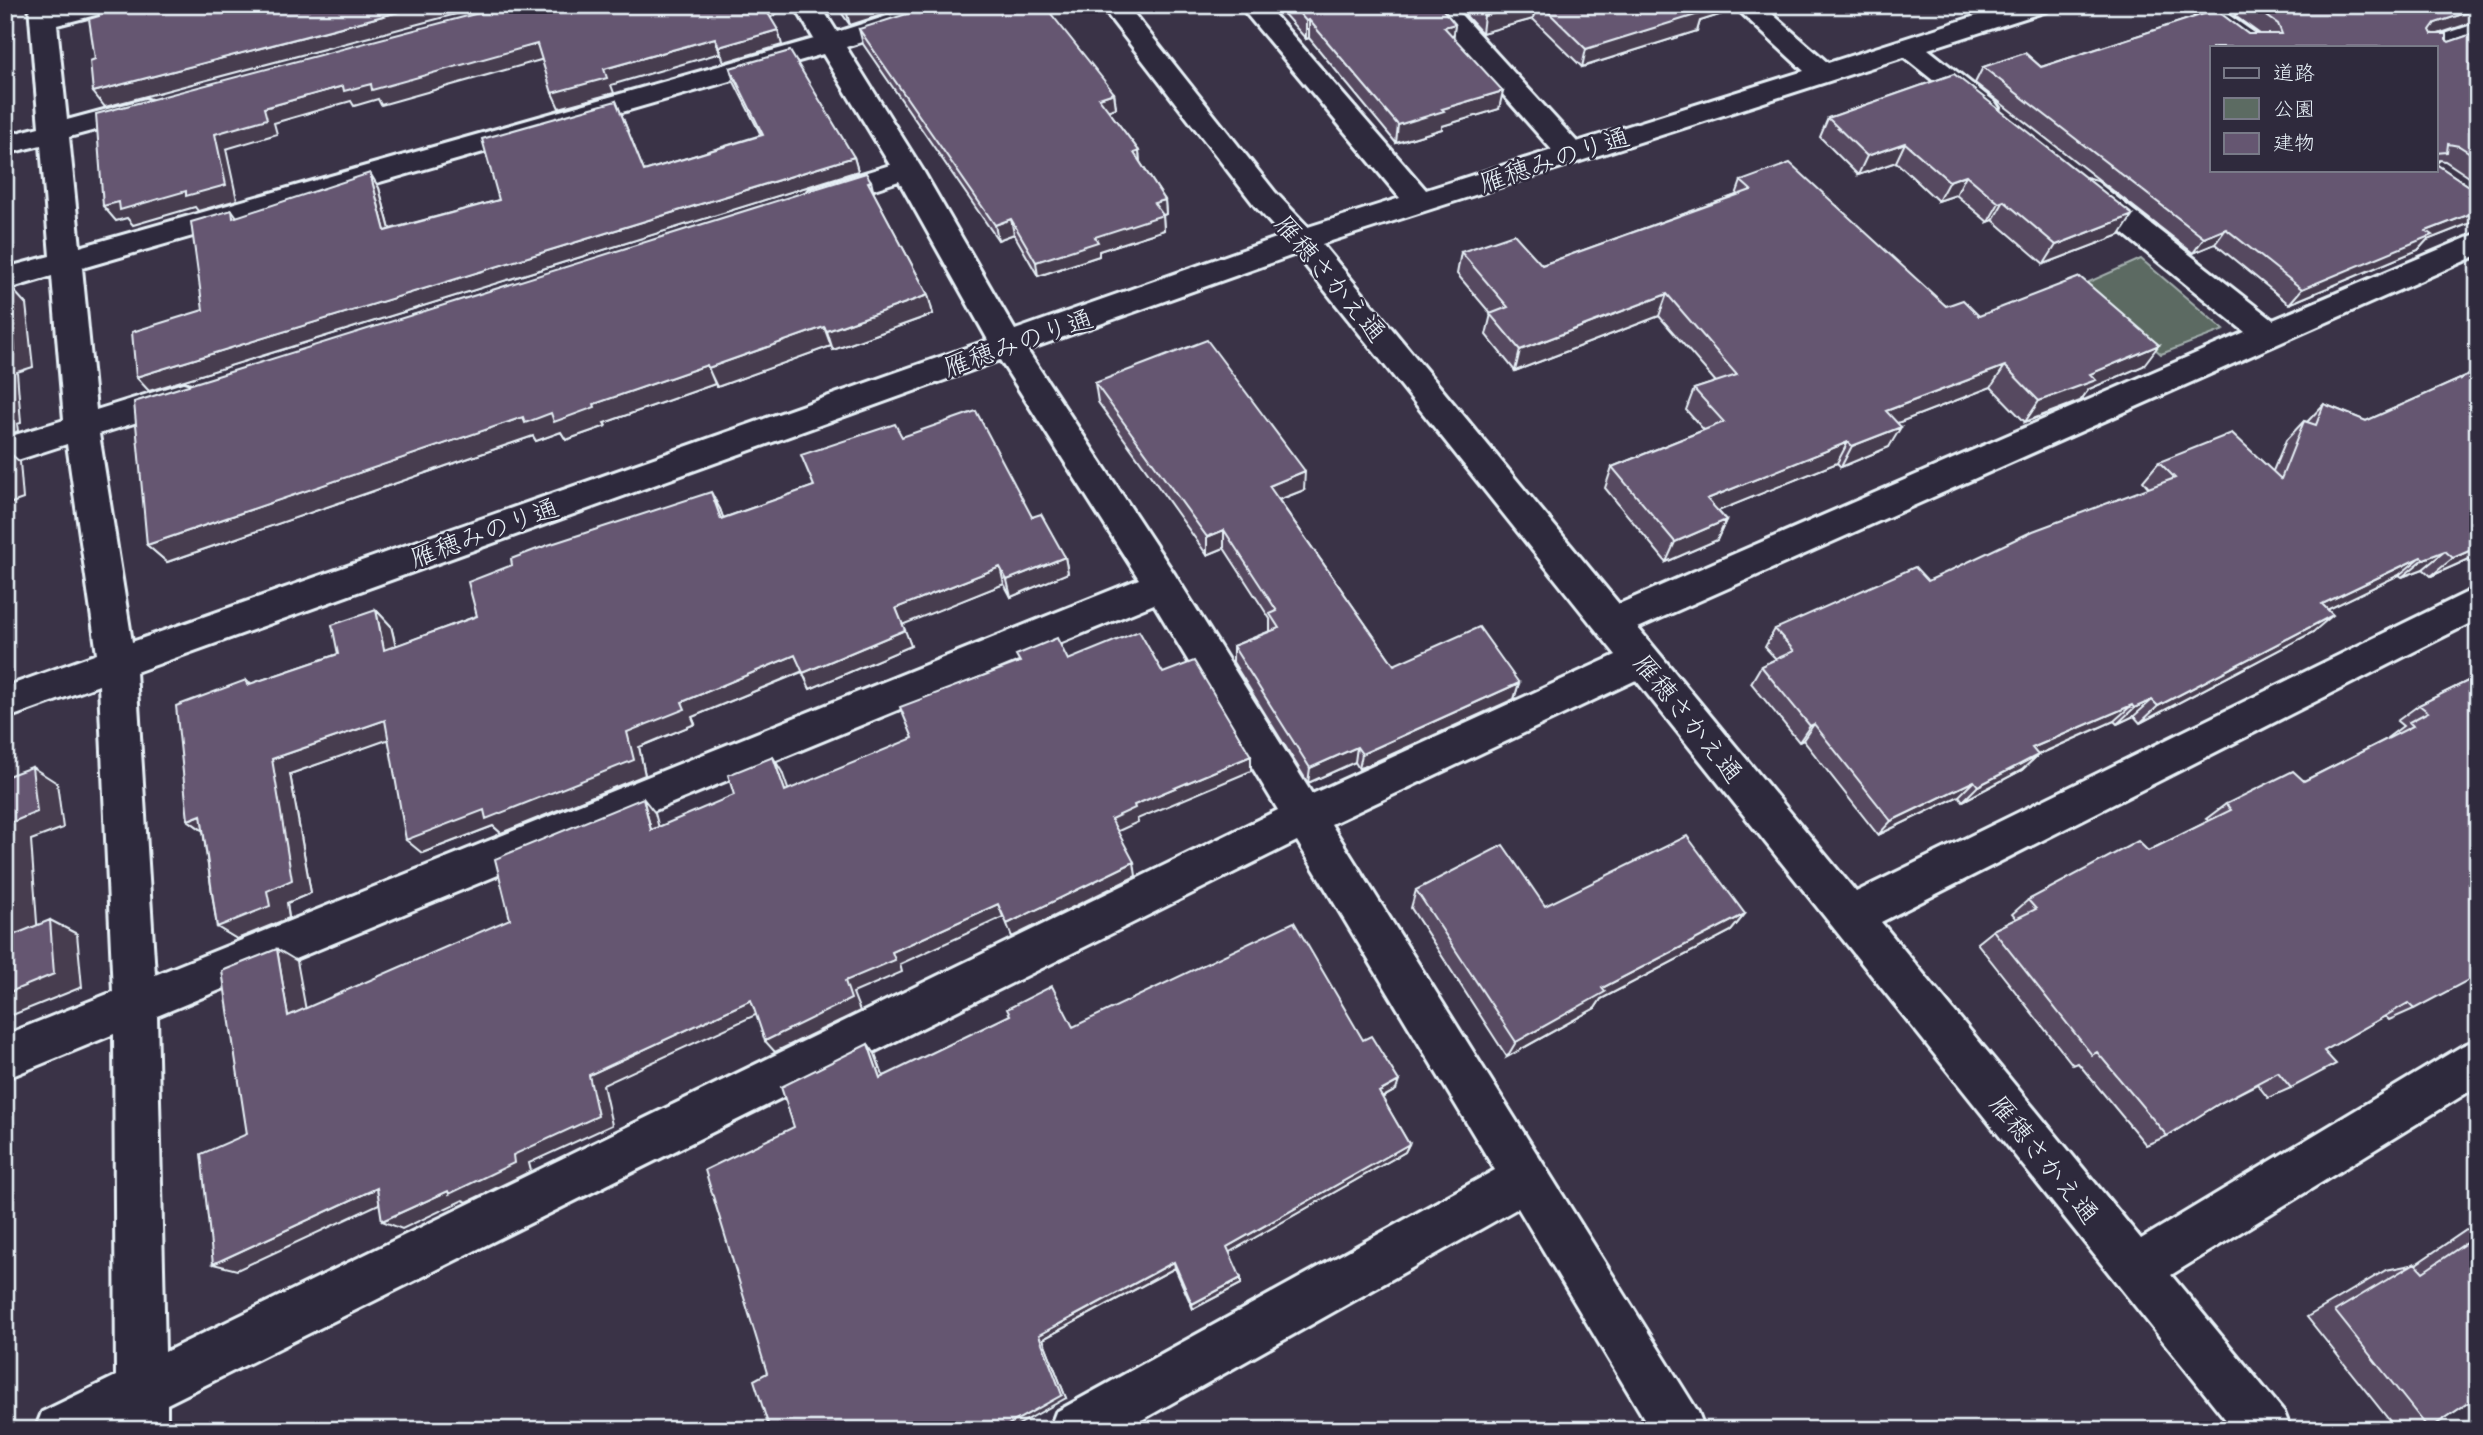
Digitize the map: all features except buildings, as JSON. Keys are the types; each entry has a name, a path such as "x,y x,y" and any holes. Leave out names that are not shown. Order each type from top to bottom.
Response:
{"street":[{"path":"102,5 43,13 81,426 117,663 135,1004 142,1410"},
{"path":"807,5 907,169 1007,345 1162,585 1680,1430"},
{"path":"5,279 830,43 950,5"},
{"name":"雁穂さかえ通","path":"1113,5 1265,199 1303,240 2266,1430"},
{"path":"1252,5 1420,202"},
{"path":"1437,5 1571,154"},
{"path":"1746,5 1823,73"},
{"name":"雁穂みのり通","path":"5,703 1303,240 2038,5"},
{"path":"2196,5 2255,46"},
{"path":"2437,46 2478,31"},
{"path":"1909,47 2007,125"},
{"path":"5,145 174,100"},
{"path":"787,206 907,169"},
{"path":"2062,169 2269,334"},
{"path":"1613,623 2478,243"},
{"path":"5,451 214,385"},
{"path":"5,1057 1162,585"},
{"path":"1849,917 2478,602"},
{"path":"60,1430 142,1410 1305,817 1643,660"},
{"path":"2135,1270 2478,1061"},
{"path":"1074,1430 1526,1178"}],"green space":[{"path":"2141,259 2224,330 2161,354 2082,285"}]}
